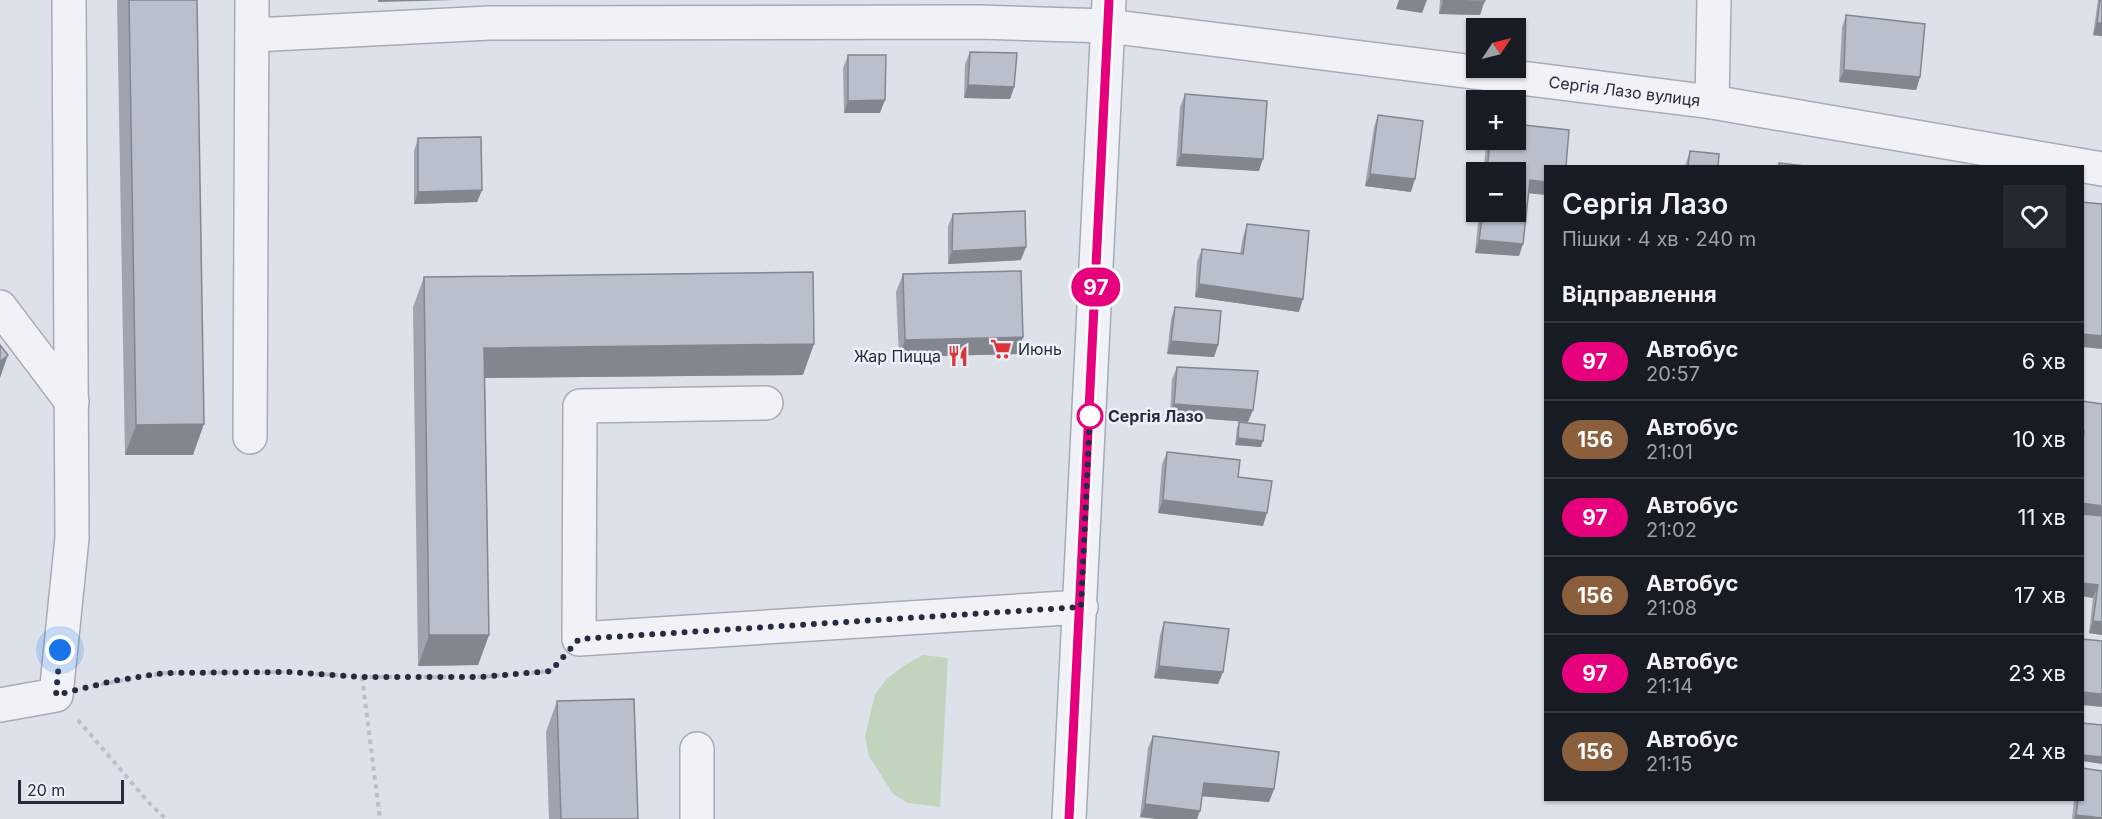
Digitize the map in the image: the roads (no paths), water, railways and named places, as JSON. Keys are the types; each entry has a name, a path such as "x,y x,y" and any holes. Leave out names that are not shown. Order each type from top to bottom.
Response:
{"street":[{"path":"0,705 56,695 72,538 69,0"},
{"path":"250,436 252,0"},
{"path":"1712,102 1714,0"},
{"name":"Сергія Лазо вулиця","path":"252,35 489,11 979,22 1109,13 1712,102 2079,165"},
{"path":"1069,819 1109,13"},
{"name":"Сергія Лазо вулиця","path":"2084,166 2102,169"},
{"path":"0,307 72,402"},
{"path":"766,403 580,406 579,639 1081,607"},
{"path":"697,748 697,819"}],"place":[{"name":"Июнь","path":"1001,349"},
{"name":"Жар Пицца","path":"958,356"},
{"name":"Сергія Лазо","path":"1090,416"}]}
